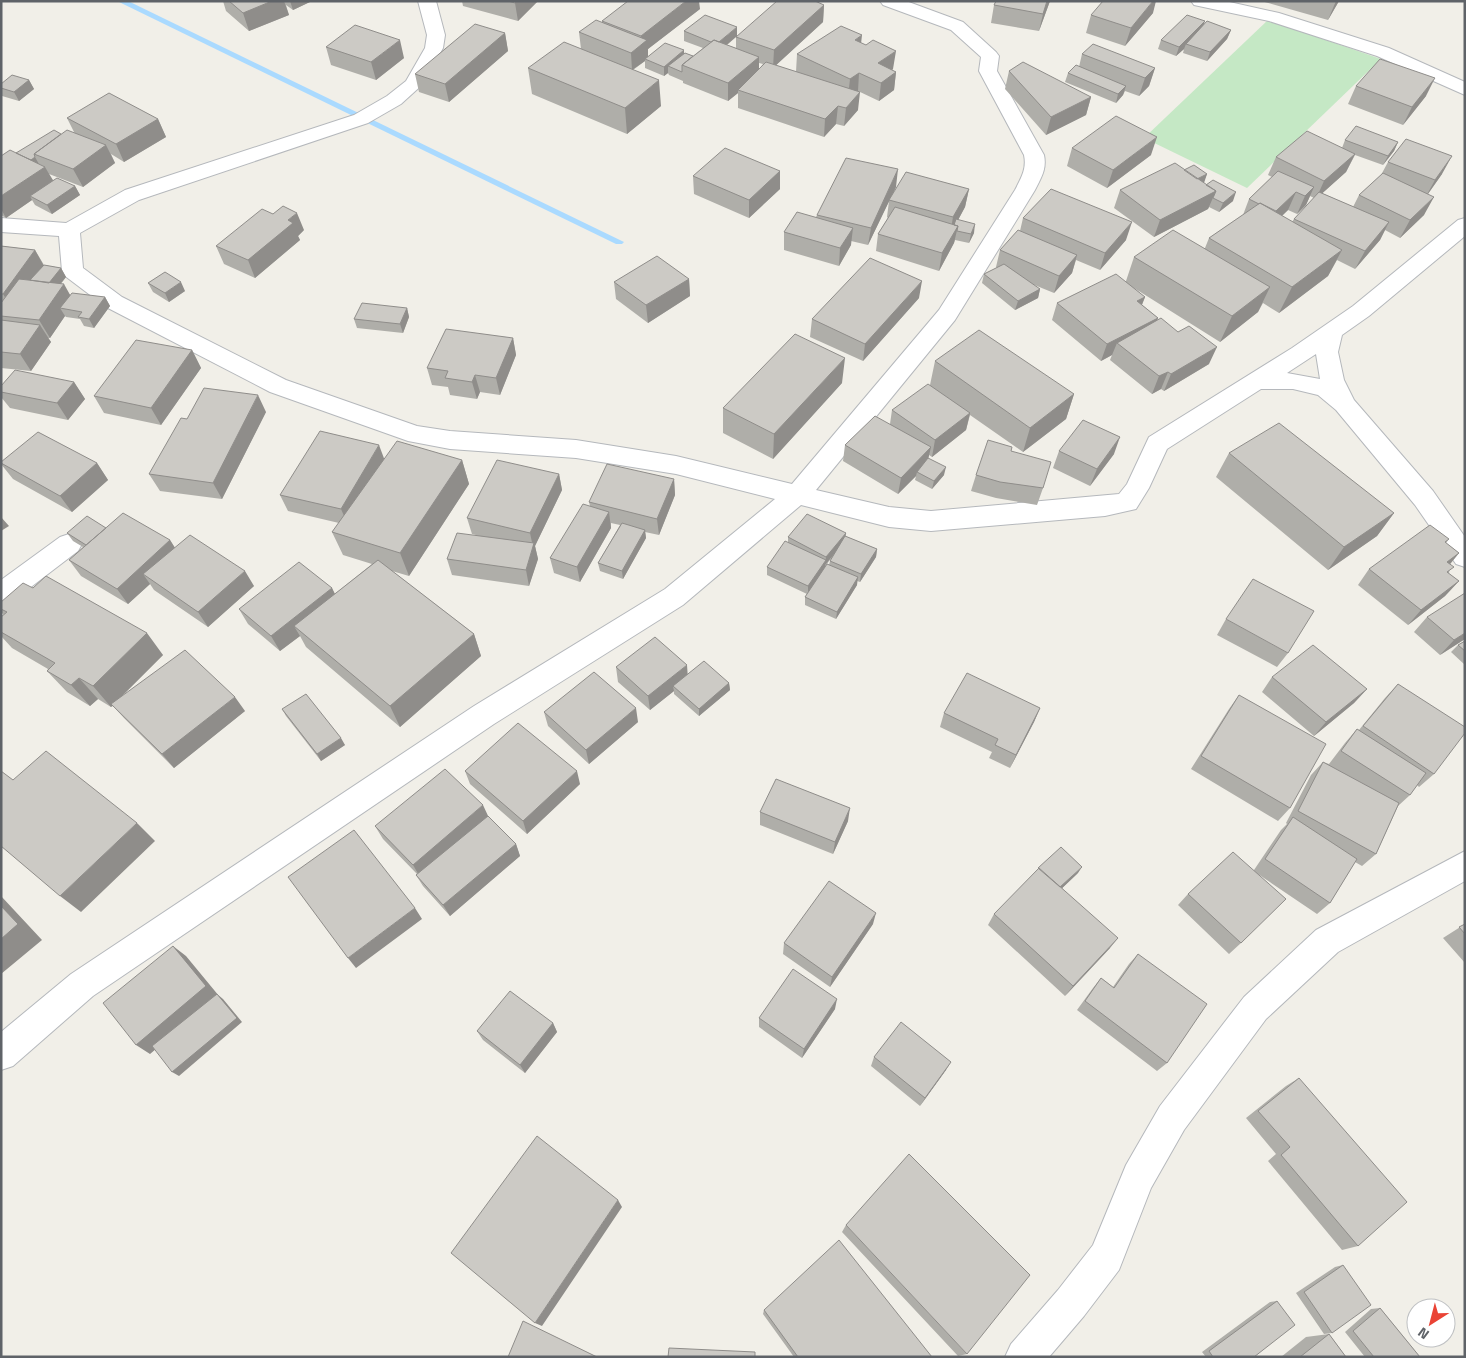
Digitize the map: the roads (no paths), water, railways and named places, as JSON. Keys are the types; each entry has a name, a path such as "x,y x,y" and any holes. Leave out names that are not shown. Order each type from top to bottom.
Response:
{"street":[{"path":"1,225 69,230 132,195 361,119 394,100 414,84 434,48 436,35 427,1"},
{"path":"1,1054 82,985 484,715 674,597 798,494 947,315 1025,190 1036,163 1034,155 988,71 990,56 957,26 889,1"},
{"path":"1200,1 1273,17 1383,52 1465,89"},
{"path":"69,230 73,271 114,302 278,386 376,422 416,435 450,440 576,449 676,465 889,517 931,521 1105,506 1127,502 1137,488 1157,443 1300,354 1361,311 1465,225"},
{"path":"1332,331 1327,352 1332,380 1345,405"},
{"path":"1254,381 1293,381 1325,388 1345,405 1424,498 1465,557"},
{"path":"1,595 69,544"},
{"path":"1024,1357 1071,1303 1106,1257 1138,1177 1172,1118 1255,1008 1327,941 1465,865"}],"waterway":[{"path":"121,1 619,242"}]}
